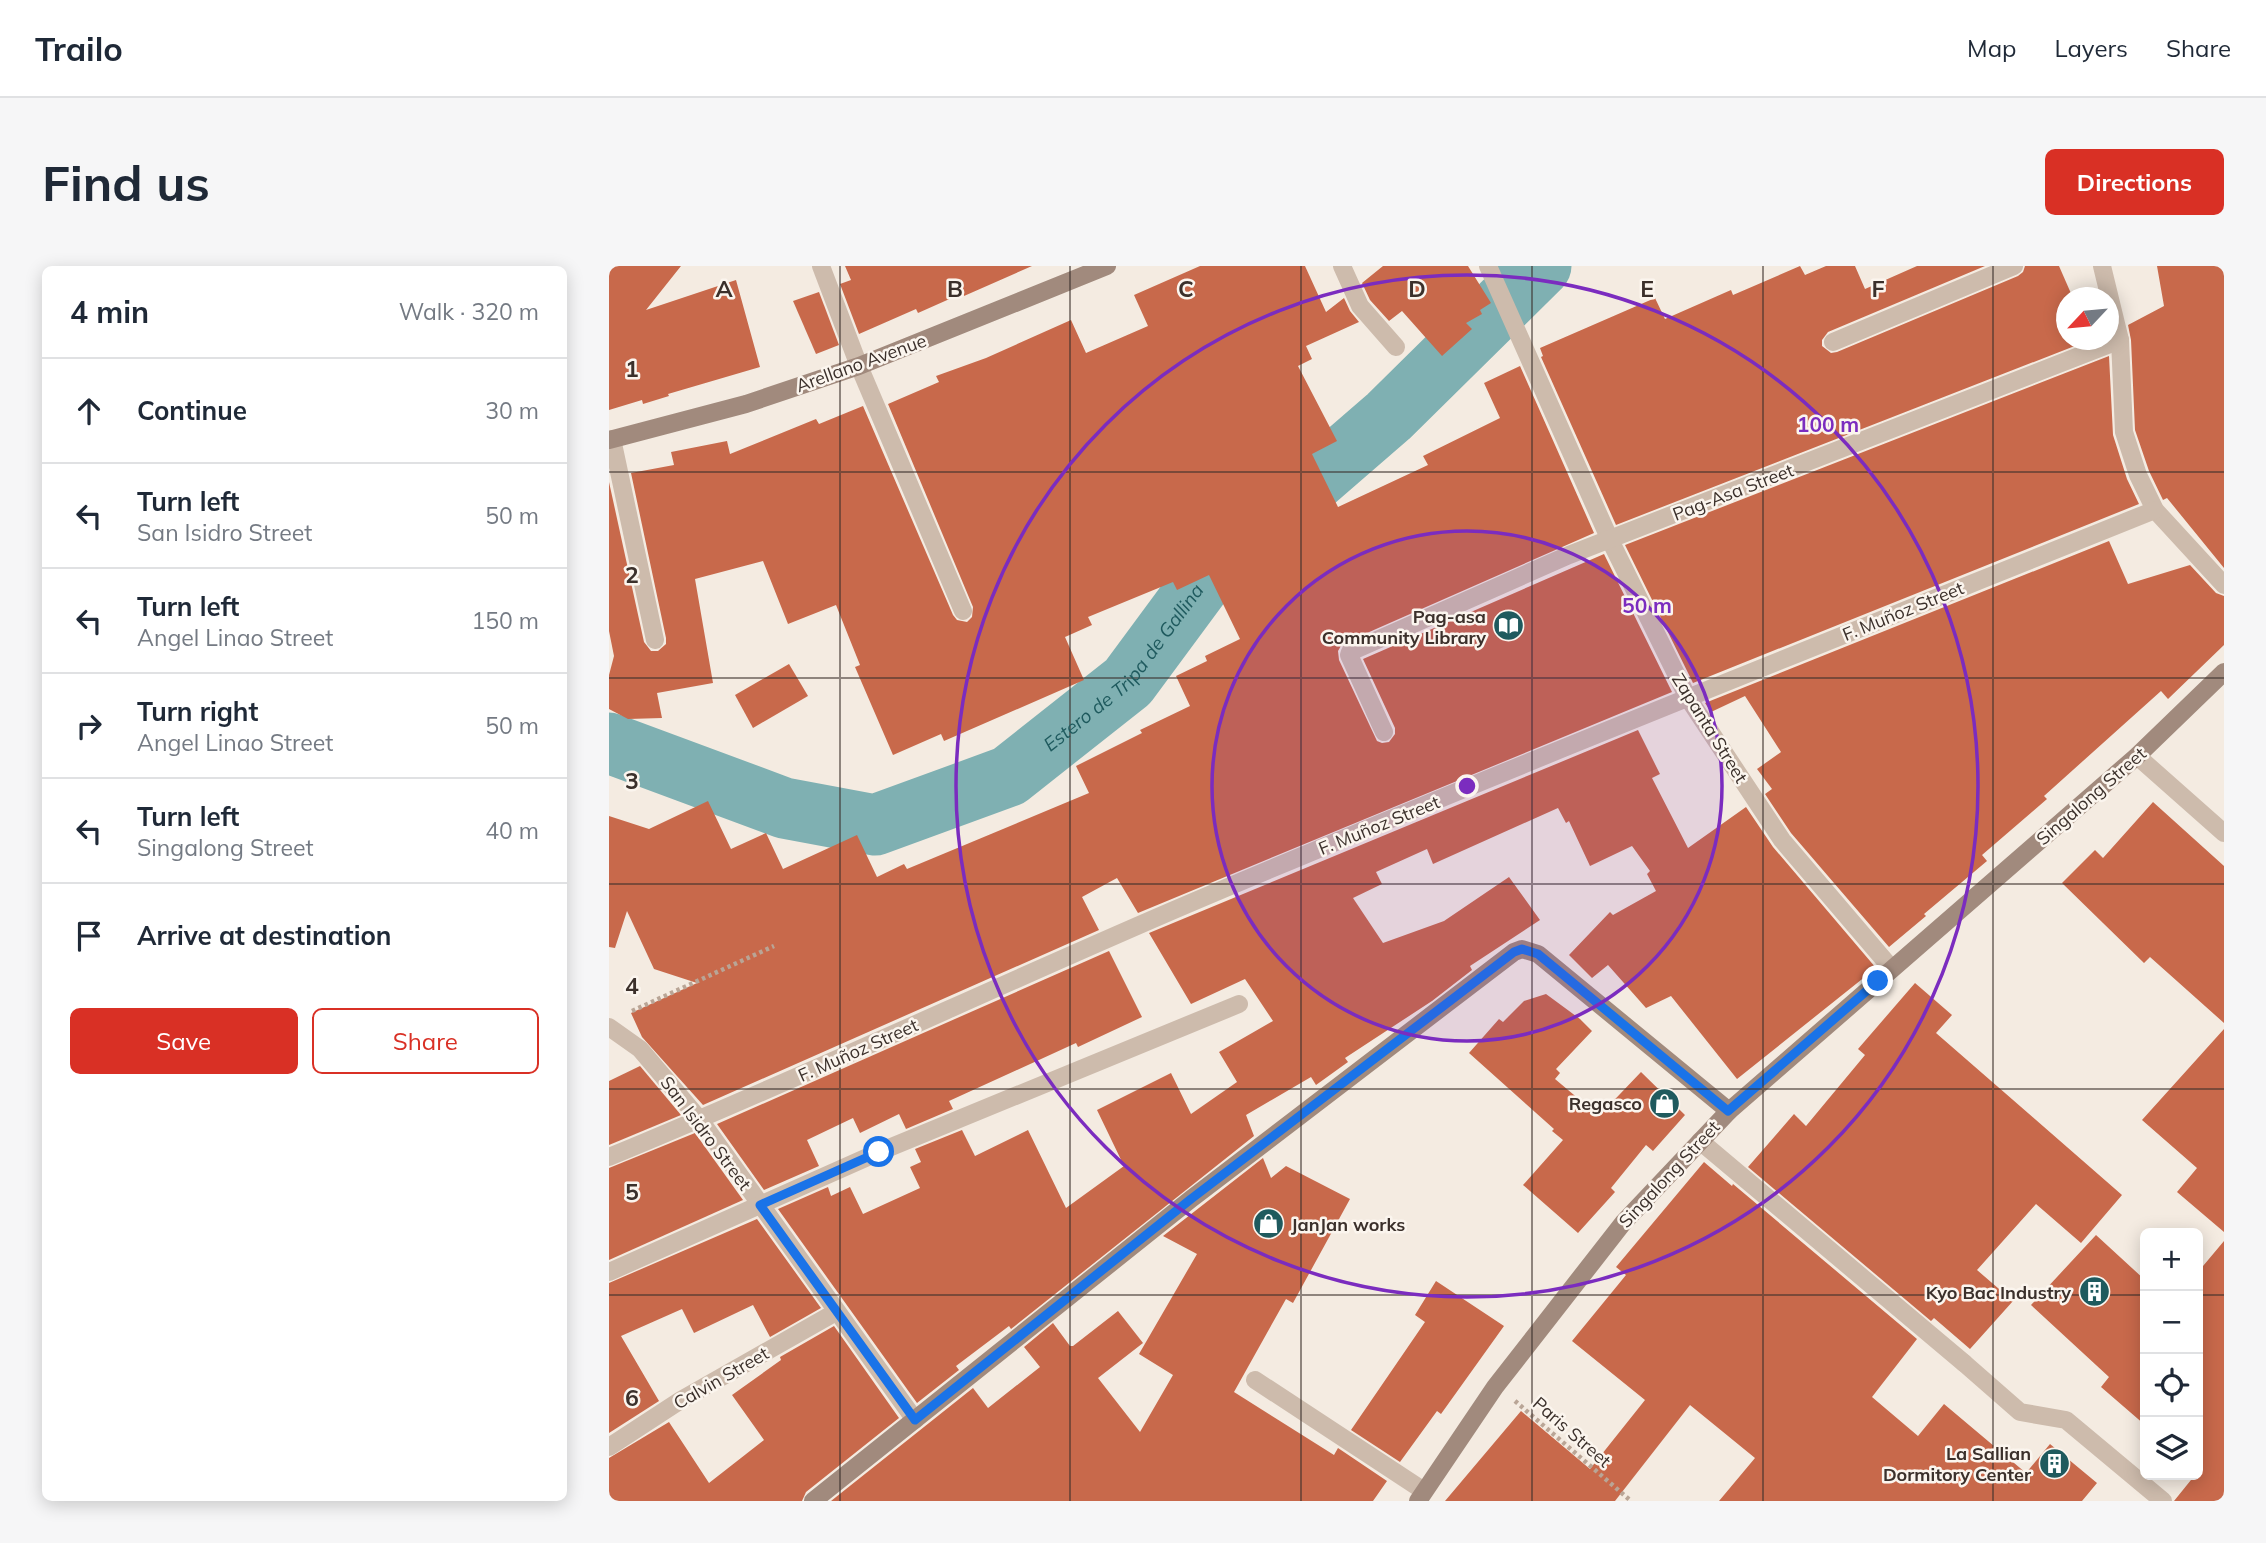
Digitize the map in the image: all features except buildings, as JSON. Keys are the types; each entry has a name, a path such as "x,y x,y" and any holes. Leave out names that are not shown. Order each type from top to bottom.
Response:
{"street":[{"path":"821,266 859,366 963,611"},
{"name":"Arellano Avenue","path":"611,440 746,404 859,366 1107,266"},
{"path":"1342,266 1360,306 1396,346"},
{"path":"1833,342 2014,266"},
{"path":"2102,266 2120,340 2124,432 2138,475 2155,510 2224,585"},
{"name":"Zapanta Street","path":"1492,274 1610,540 1688,698 1782,840 1892,969"},
{"name":"Pag-Asa Street","path":"1384,732 1350,652 1569,555 2120,340"},
{"path":"611,440 655,640"},
{"name":"F. Muñoz Street","path":"609,1157 700,1120 1188,904 1688,698 2155,510"},
{"name":"Singalong Street","path":"1421,1496 1495,1387 1623,1223 1728,1111 2137,756 2224,672"},
{"path":"2137,756 2224,832"},
{"path":"813,1501 1191,1199 1514,952 1522,949 1538,954 1728,1111"},
{"path":"609,1272 879,1152 1239,1004"},
{"name":"San Isidro Street","path":"615,1021 700,1120 915,1420"},
{"path":"1700,1140 2019,1412 2066,1420 2163,1501"},
{"name":"Calvin Street","path":"609,1447 681,1400 836,1312"},
{"path":"1255,1380 1421,1496"}],"path":[{"path":"615,1021 774,946"},
{"name":"Paris Street","path":"1495,1387 1631,1501"}],"waterway":[{"name":"Estero de Tripa de Gallina","path":"609,743 784,808 875,825 1009,776 1128,682 1210,571 1389,416 1541,266"}],"place":[{"name":"Pag-asa Community Library","path":"1509,626"},
{"name":"Regasco","path":"1665,1103"},
{"name":"JanJan works","path":"1268,1224"},
{"name":"Kyo Bac Industry","path":"2094,1292"},
{"name":"La Sallian Dormitory Center","path":"2054,1463"}],"route":[{"path":"879,1152 760,1205 915,1420 1191,1199 1514,952 1522,949 1538,954 1728,1111 1878,981"}]}
